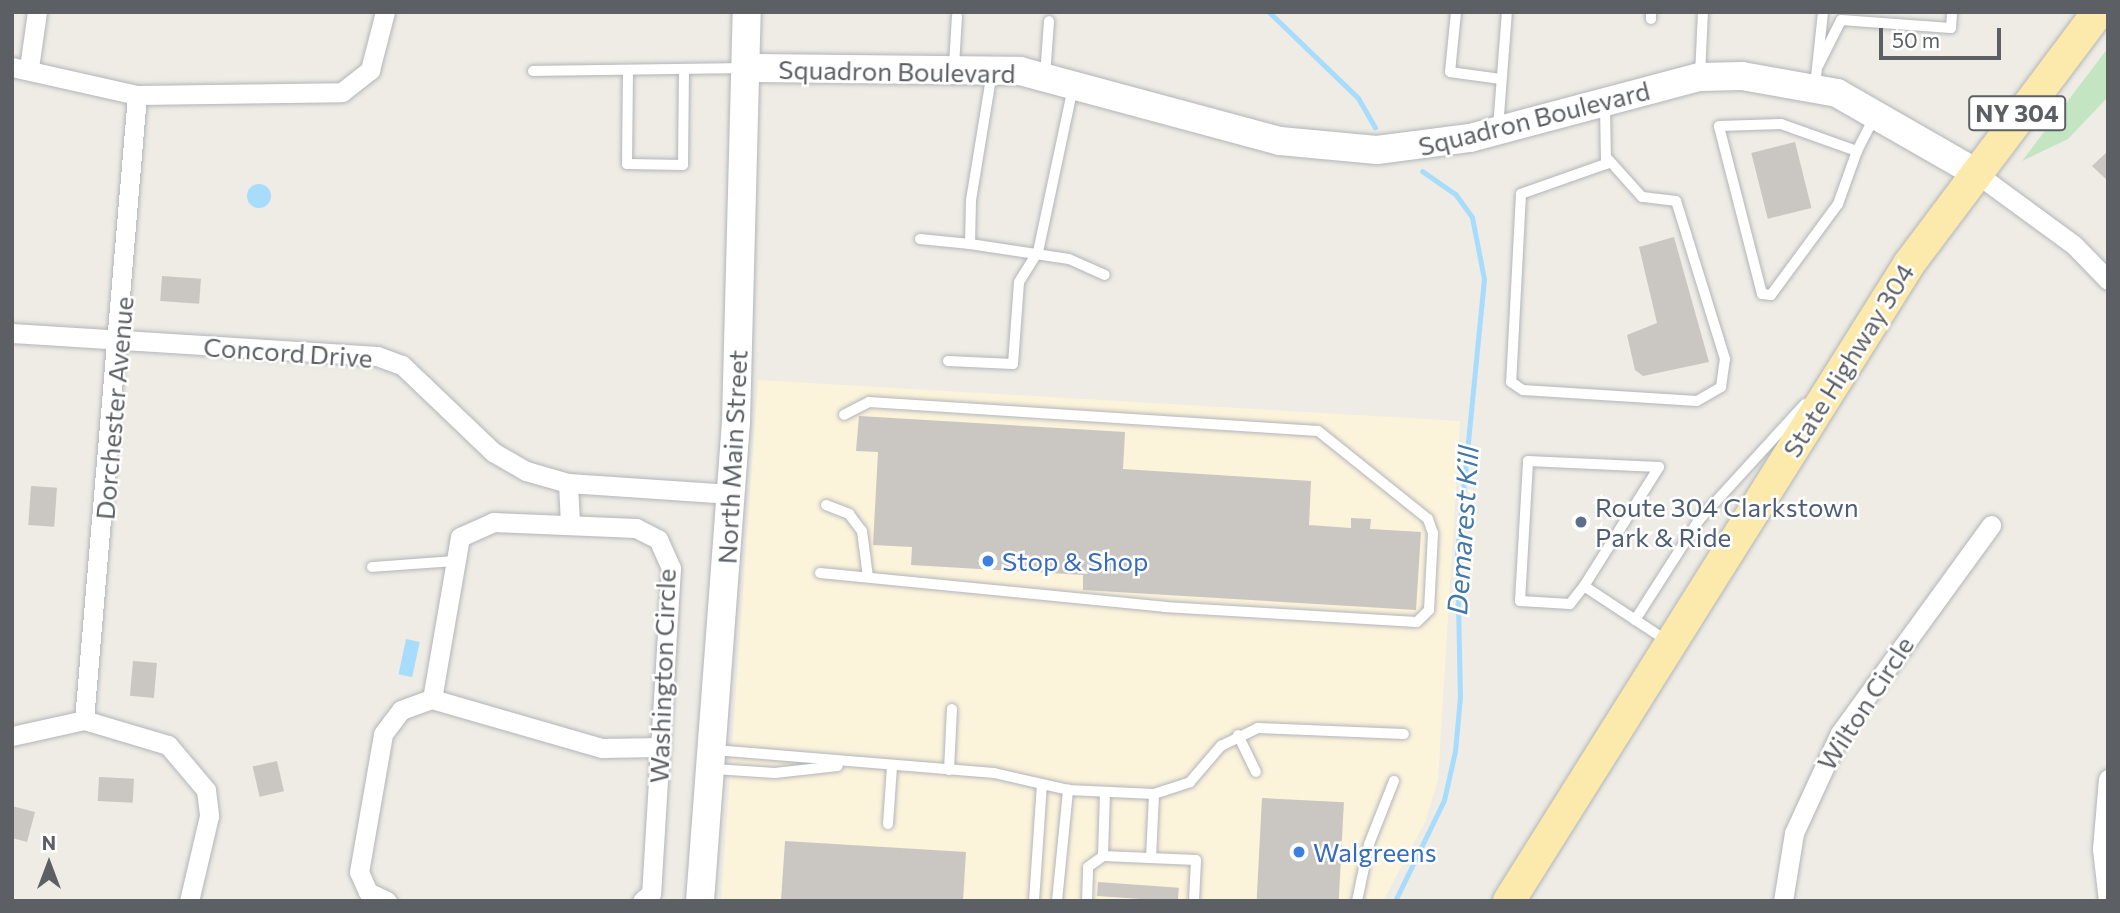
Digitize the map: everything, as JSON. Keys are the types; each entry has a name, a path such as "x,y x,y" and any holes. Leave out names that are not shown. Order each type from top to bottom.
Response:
{"main road":[{"name":"State Highway 304","path":"1508,901 1848,358 1973,171 2098,12"}],"street":[{"path":"37,12 21,67 137,95 342,92 370,70 385,12"},
{"name":"North Main Street","path":"700,901 731,495 747,12"},
{"name":"Squadron Boulevard","path":"746,68 992,68 1045,76 1313,147 1407,149 1498,132 1700,77 1816,76 1973,171"},
{"name":"Dorchester Avenue","path":"84,720 121,340 137,95"},
{"path":"1973,171 2074,245 2108,280"},
{"name":"Concord Drive","path":"12,333 377,356 402,365 493,452 526,471 568,483 731,495"},
{"path":"568,483 570,524"},
{"name":"Washington Circle","path":"432,699 453,561 460,537 493,522 636,528 658,539 671,568 651,893 642,901"},
{"name":"Wilton Circle","path":"1783,901 1794,833 1840,733 1991,525"},
{"path":"387,901 368,892 359,872 383,734 401,710 432,699 603,748 661,747"},
{"path":"12,736 84,720 168,745 201,777 209,816 189,901"},
{"path":"2108,779 2102,849 2108,901"}],"lane":[{"path":"1456,12 1450,72 1501,79"},
{"path":"1498,132 1507,12"},
{"path":"1700,77 1703,12"},
{"path":"1816,76 1822,12"},
{"path":"1816,76 1841,20 1951,28 1953,13"},
{"path":"954,66 957,16"},
{"path":"1045,76 1049,21"},
{"path":"533,71 684,71 746,68"},
{"path":"970,244 971,200 992,68"},
{"path":"628,70 627,164 682,165 684,71"},
{"path":"948,361 1013,364 1019,282 1038,252 1073,83"},
{"path":"1604,102 1608,159 1642,197 1676,201 1724,359 1721,387 1697,401 1523,390 1511,382 1521,194 1608,159"},
{"path":"1857,151 1781,124 1719,126 1762,293 1771,295 1838,204 1857,151 1876,114"},
{"path":"920,239 1038,252 1105,275"},
{"path":"1635,620 1706,510 1848,358"},
{"path":"821,573 998,586 1089,603 1418,622 1429,610 1433,533 1423,513 1331,439 1304,427 869,402 844,415"},
{"path":"1528,461 1659,467 1632,511 1584,586 1570,604 1520,601 1528,461"},
{"path":"826,505 849,514 862,530 868,577"},
{"path":"372,566 453,561"},
{"path":"1584,586 1670,643"},
{"path":"949,770 952,709"},
{"path":"710,759 949,770 1068,790 1154,794 1190,782 1238,735 1268,727 1404,734"},
{"path":"1238,735 1256,772"},
{"path":"710,759 775,773 846,765"},
{"path":"888,824 892,767"},
{"path":"1357,901 1372,834 1394,781"},
{"path":"1034,901 1042,784"},
{"path":"1057,901 1068,790"},
{"path":"1103,856 1105,792"},
{"path":"1151,858 1154,794"},
{"path":"1087,901 1088,867 1103,856 1196,860 1195,901"}],"shaded area":[{"path":"758,380 1460,421 1438,780 1425,822 1383,901 721,901"}],"green space":[{"path":"2108,48 2108,97 2068,139 2022,161"}],"water":[{"path":"259,184 270,191 271,196 264,207 259,208 248,201 247,196 254,185"},
{"path":"406,639 420,642 412,677 399,674"}],"building":[{"path":"1795,142 1811,208 1768,219 1751,153"},
{"path":"2108,151 2108,181 2092,166"},
{"path":"1674,237 1709,362 1643,376 1635,370 1627,335 1657,323 1639,247"},
{"path":"162,276 201,279 199,304 160,301"},
{"path":"859,416 1125,432 1123,469 1311,481 1309,525 1351,528 1351,518 1371,519 1370,529 1421,532 1416,610 1083,590 1083,575 911,565 912,547 873,545 878,452 856,451"},
{"path":"31,486 57,488 54,527 28,525"},
{"path":"133,661 157,663 154,698 130,696"},
{"path":"277,761 284,791 260,797 253,767"},
{"path":"99,777 134,779 133,803 98,801"},
{"path":"1262,798 1344,802 1339,901 1257,899"},
{"path":"12,806 35,812 27,842 12,838"},
{"path":"785,841 966,852 963,901 781,901"},
{"path":"1098,882 1179,888 1178,901 1097,896"}],"waterway":[{"name":"Demarest Kill","path":"1269,12 1358,98 1375,127"},
{"name":"Demarest Kill","path":"1395,901 1444,800 1455,751 1460,697 1457,554 1484,279 1472,217 1455,194 1422,171"}],"place":[{"name":"Route 304 Clarkstown Park & Ride","path":"1581,522"},
{"name":"Stop & Shop","path":"988,561"},
{"name":"Walgreens","path":"1299,852"}]}
